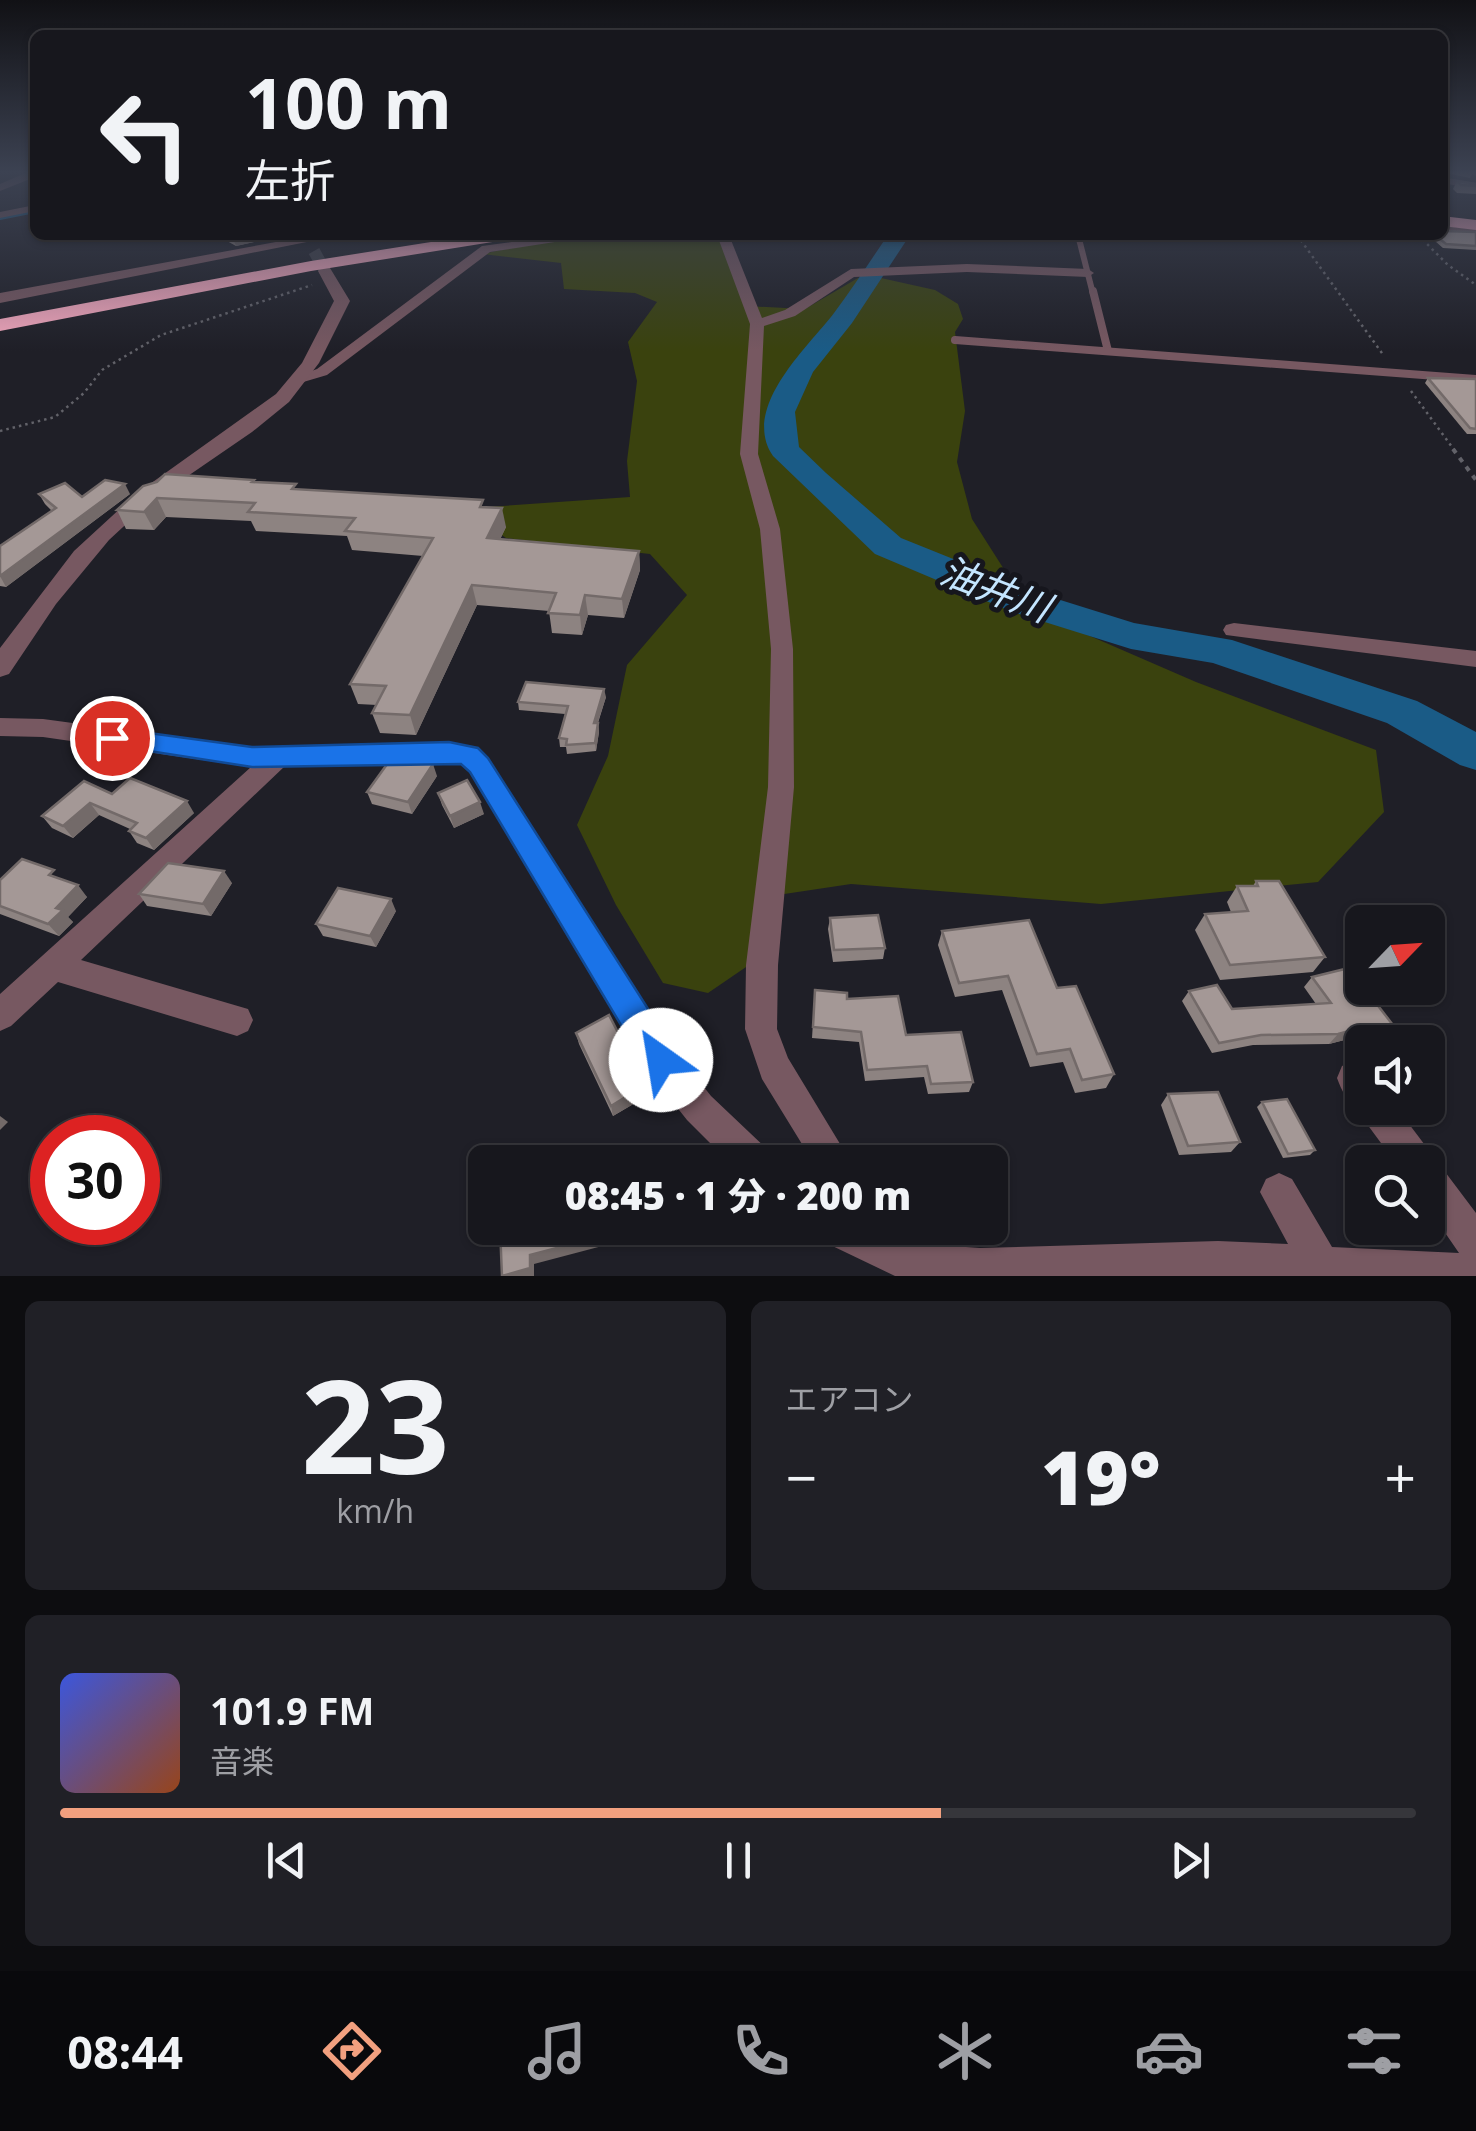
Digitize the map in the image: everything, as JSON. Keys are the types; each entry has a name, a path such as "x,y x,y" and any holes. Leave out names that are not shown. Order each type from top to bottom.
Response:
{"highway":[{"path":"0,316 422,240"},
{"path":"0,325 311,266 474,240"}],"street":[{"path":"300,378 322,372 486,249 555,240"},
{"path":"725,240 757,324 749,454 770,529 782,649 781,787 762,964 761,1030 774,1067 822,1145"},
{"path":"0,298 309,243"},
{"path":"757,324 790,313 848,274 967,268 1088,273"},
{"path":"0,668 40,604 95,541 163,484 271,406 300,378 342,301 327,275"},
{"path":"163,484 199,486"},
{"path":"1234,630 1476,659"},
{"path":"0,727 43,728 277,758 449,752 468,755 479,765 661,1060 699,1108 737,1145"},
{"path":"0,1015 277,758"},
{"path":"52,966 236,1020"},
{"path":"1389,1125 1404,1145"},
{"path":"1278,1192 1323,1268"},
{"path":"1445,1201 1476,1245"},
{"path":"887,1245 908,1262 980,1268 1218,1260 1476,1274"}],"lane":[{"path":"1079,240 1108,351"},
{"path":"955,340 1476,379"}],"path":[{"path":"1423,240 1476,285"},
{"path":"0,431 55,417 84,393 102,370 161,335 327,275"}],"green space":[{"path":"550,240 727,240 746,306 805,309 858,278 872,276 935,290 958,304 963,319 955,332 965,411 957,462 972,519 1030,610 1196,682 1376,750 1384,812 1318,882 1101,904 851,884 771,896 749,965 708,993 663,983 616,905 577,825 608,756 627,665 687,595 650,554 506,538 481,521 488,507 630,497 627,461 637,381 628,342 657,302 635,293 564,289 561,263 482,254"}],"building":[{"path":"1448,232 1476,232 1476,246 1446,244 1441,240 1448,240"},
{"path":"1428,378 1476,379 1476,429 1470,428"},
{"path":"165,474 296,484 292,489 483,500 480,507 502,508 487,538 639,551 622,599 585,595 580,615 548,613 556,593 472,585 410,715 372,713 386,686 350,684 433,538 345,531 355,518 248,512 255,503 157,498 144,512 117,510 143,486 157,482"},
{"path":"105,480 125,484 0,576 0,546 56,508 39,494 65,483 82,497"},
{"path":"526,682 604,689 594,723 598,723 595,743 566,745 567,739 559,738 568,706 518,702"},
{"path":"393,756 433,764 408,802 367,792"},
{"path":"130,778 187,801 146,838 129,831 137,823 90,803 63,826 42,816 84,781 112,794"},
{"path":"467,780 480,802 450,816 438,793"},
{"path":"22,859 54,870 49,875 78,885 56,908 63,910 48,924 0,906 0,880"},
{"path":"168,863 224,871 203,904 139,894"},
{"path":"1256,881 1279,881 1325,957 1230,965 1205,914 1248,911 1237,886 1258,886"},
{"path":"338,888 391,899 370,936 316,924"},
{"path":"878,915 885,948 834,950 830,918"},
{"path":"1029,920 1057,988 1076,986 1114,1074 1082,1080 1070,1049 1037,1054 1008,976 959,983 942,931"},
{"path":"1345,969 1345,1005 1378,1005 1393,1025 1345,1025 1345,1032 1338,1034 1261,1035 1219,1043 1189,991 1217,985 1232,1009 1331,1003 1312,977"},
{"path":"815,990 847,993 847,999 898,996 906,1035 961,1032 973,1082 931,1084 927,1066 867,1070 861,1032 813,1027"},
{"path":"609,1015 645,1085 611,1106 576,1033"},
{"path":"1218,1092 1240,1142 1188,1146 1168,1094"},
{"path":"1287,1099 1315,1150 1288,1154 1262,1102"},
{"path":"501,1245 568,1245 530,1255 530,1268 502,1276"}],"waterway":[{"name":"油井川","path":"896,240 843,318 800,370 780,412 784,449 888,546 1024,602 1131,636 1218,650 1402,712 1476,753"}],"tunnel":[{"path":"314,251 325,271"}],"route":[{"path":"112,738 252,757 449,752 468,755 479,765 661,1060"}]}
